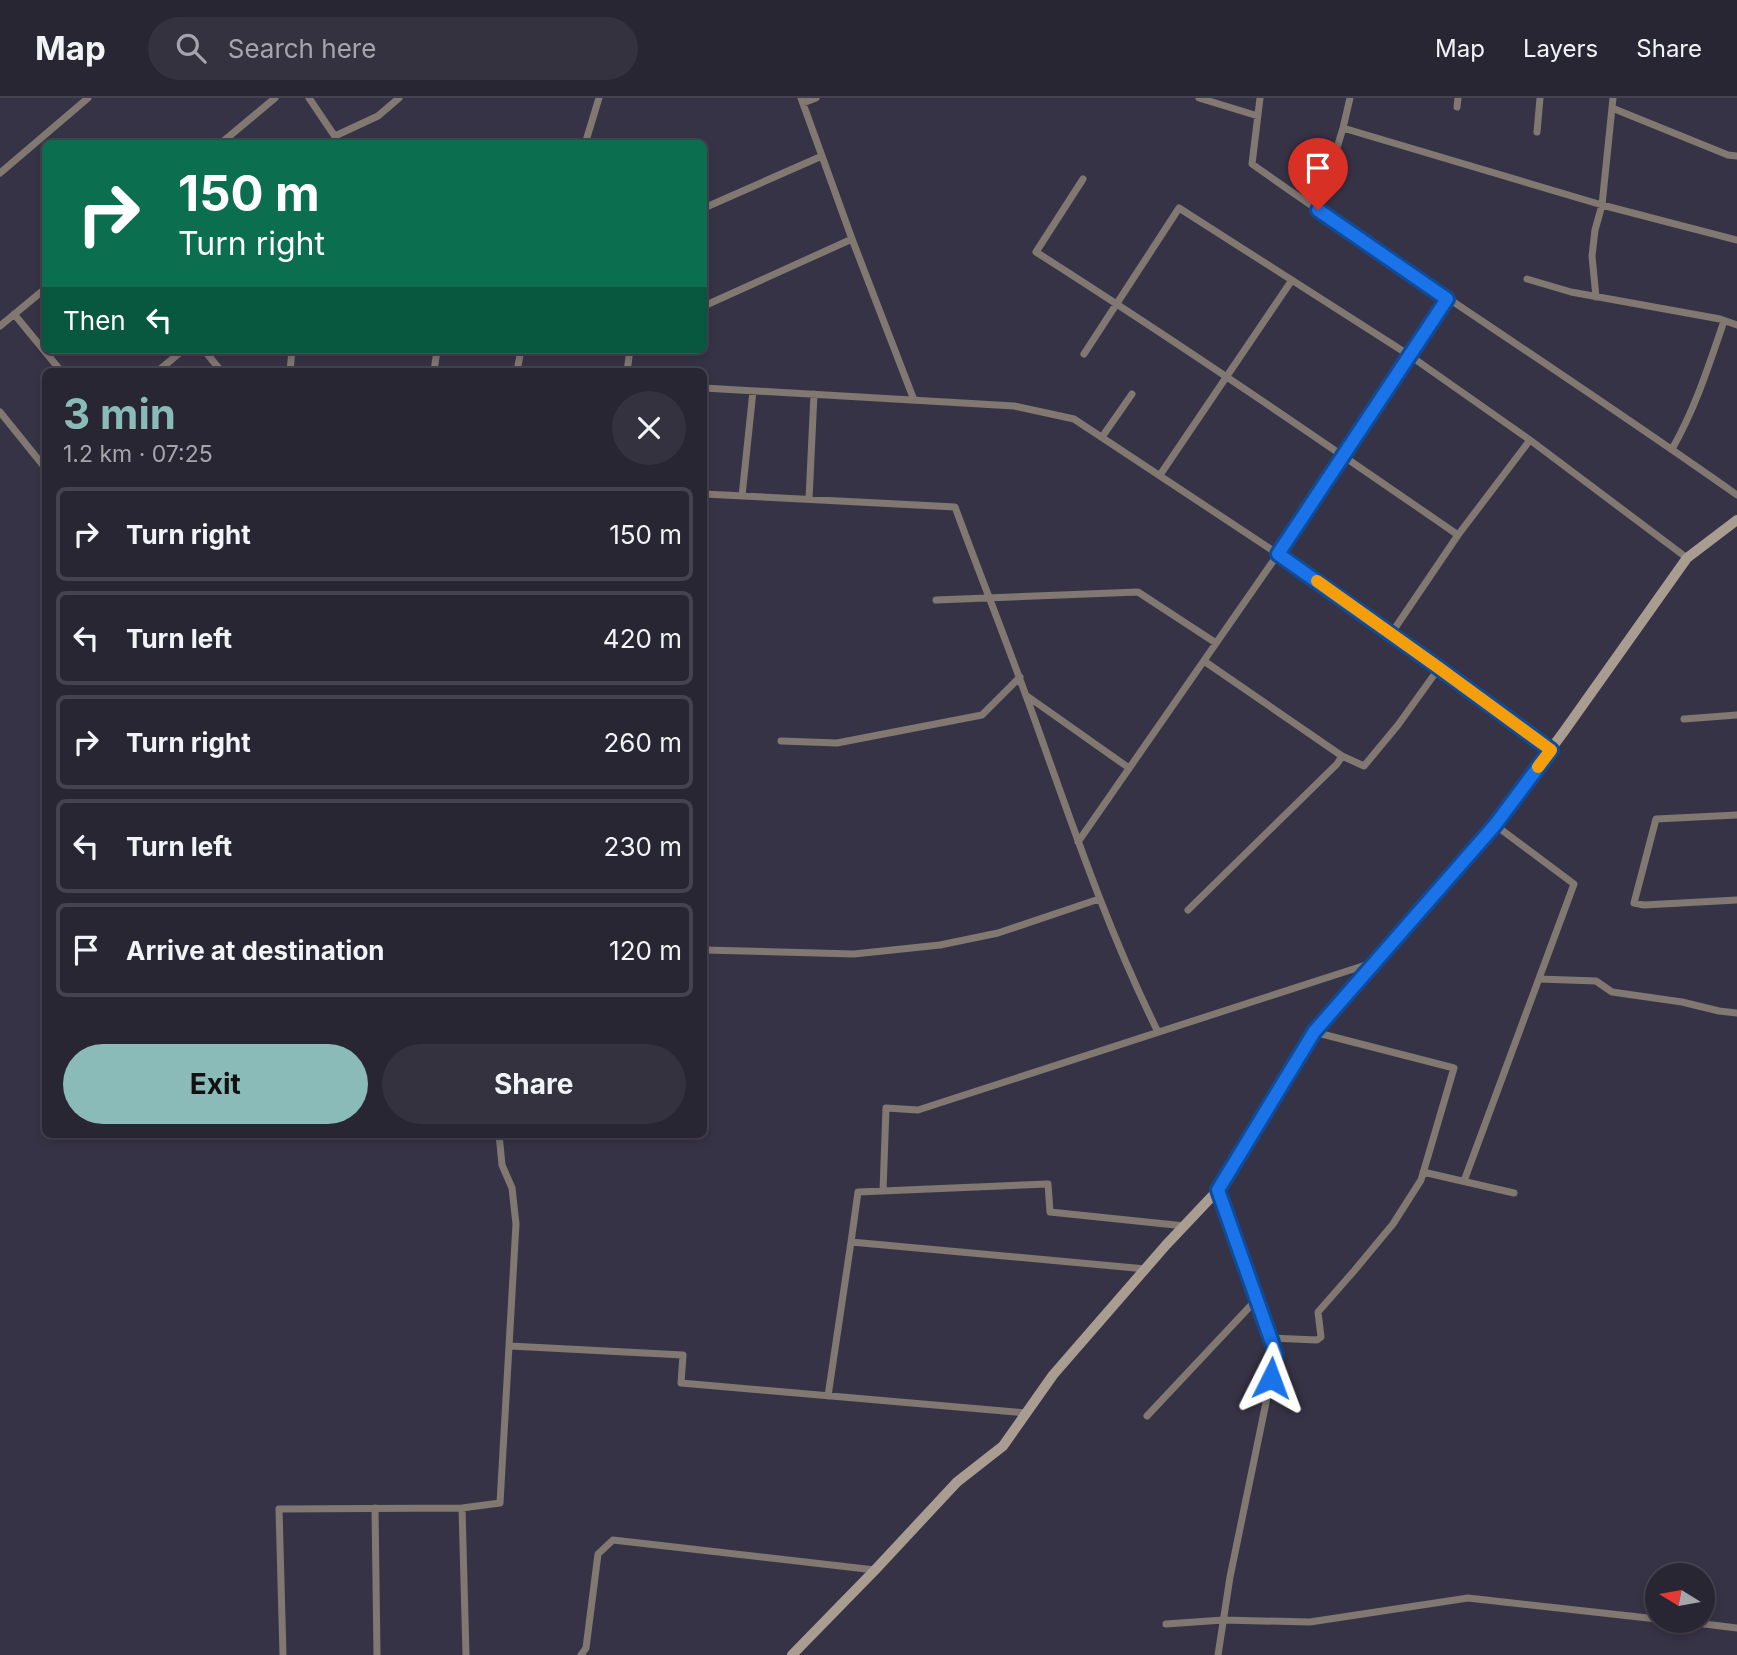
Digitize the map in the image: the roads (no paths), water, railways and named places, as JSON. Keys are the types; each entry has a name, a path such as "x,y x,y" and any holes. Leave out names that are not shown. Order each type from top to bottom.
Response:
{"street":[{"path":"0,173 88,98"},
{"path":"225,140 275,98"},
{"path":"309,98 338,140"},
{"path":"335,135 378,116 399,98"},
{"path":"586,140 599,98"},
{"path":"816,98 802,100 914,400"},
{"path":"1199,98 1258,116"},
{"path":"1260,98 1252,163 1737,495"},
{"path":"1318,210 1350,98"},
{"path":"1457,107 1458,98"},
{"path":"1537,132 1540,98"},
{"path":"1595,297 1592,256 1602,205 1613,98"},
{"path":"1612,108 1728,155 1737,156"},
{"path":"1343,128 1602,205 1737,240"},
{"path":"707,207 822,156"},
{"path":"1083,179 1036,252 1117,303 1458,536"},
{"path":"1084,354 1179,208 1409,355 1530,440 1687,558"},
{"path":"707,305 852,239"},
{"path":"1527,279 1571,292 1720,319 1737,325"},
{"path":"1160,475 1292,280"},
{"path":"0,326 42,291"},
{"path":"1078,842 1278,554 1447,299"},
{"path":"14,314 42,348"},
{"path":"1672,449 1686,425 1724,321"},
{"path":"47,354 59,368"},
{"path":"162,368 178,354"},
{"path":"207,354 219,368"},
{"path":"707,388 1014,406 1074,419 1278,554 1551,750"},
{"path":"742,496 753,391"},
{"path":"809,499 814,394"},
{"path":"1102,437 1132,394"},
{"path":"0,412 42,464"},
{"path":"1391,634 1458,536 1530,440"},
{"path":"707,494 955,507 1020,677 1099,899 1158,1032"},
{"path":"792,1655 957,1482 1003,1446 1053,1376 1218,1190 1314,1032 1495,825 1687,558 1737,520"},
{"path":"936,600 1138,592 1216,643"},
{"path":"1204,661 1342,756 1364,766 1439,668"},
{"path":"781,741 837,743 982,715 1020,677"},
{"path":"1026,695 1129,768"},
{"path":"1684,719 1737,715"},
{"path":"1188,909 1337,764 1342,756"},
{"path":"1737,815 1656,819 1634,903 1644,905 1737,900"},
{"path":"1464,1181 1574,884 1495,825"},
{"path":"707,950 854,954 940,945 998,933 1099,899"},
{"path":"883,1191 886,1108 918,1110 1376,961"},
{"path":"1539,979 1596,981 1612,992 1737,1013"},
{"path":"1270,1338 1317,1340 1321,1337 1318,1312 1393,1224 1420,1180 1454,1068 1314,1032"},
{"path":"283,1655 279,1509 462,1508 500,1503 516,1224 512,1188 502,1165 499,1138"},
{"path":"1423,1172 1514,1193"},
{"path":"828,1396 858,1192 1048,1184 1051,1212 1185,1226"},
{"path":"1218,1190 1276,1354 1230,1577 1218,1655"},
{"path":"852,1242 1146,1269"},
{"path":"1147,1416 1256,1300"},
{"path":"510,1346 683,1354 681,1383 1026,1413"},
{"path":"375,1508 377,1655"},
{"path":"462,1508 466,1655"},
{"path":"581,1655 586,1648 598,1553 612,1540 875,1570"},
{"path":"1166,1624 1223,1620 1310,1622 1468,1598 1645,1618"},
{"path":"1715,1625 1737,1628"}]}
